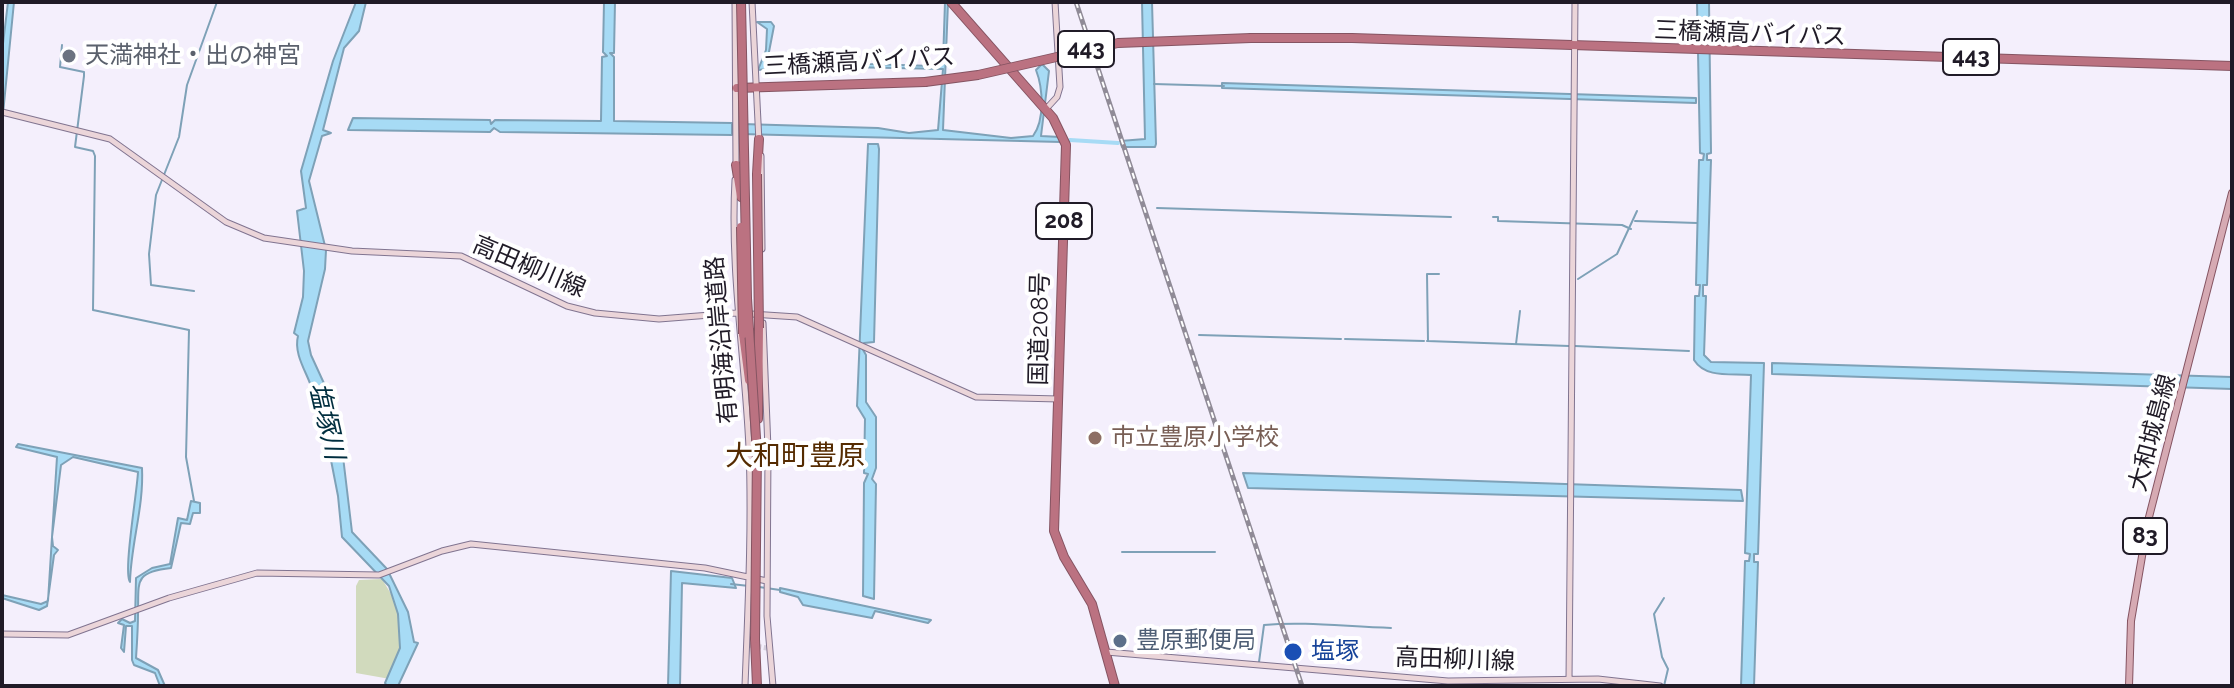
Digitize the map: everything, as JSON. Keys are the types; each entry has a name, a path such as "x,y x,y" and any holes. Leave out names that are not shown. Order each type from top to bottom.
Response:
{"highway":[{"path":"738,2 748,320 757,453"},
{"name":"国道208号","path":"951,2 1059,124 1066,145 1054,484 1055,537 1087,592 1115,686"},
{"name":"三橋瀬高バイパス","path":"740,88 925,82 978,75 1118,43 1251,38 2232,68"},
{"path":"757,686 750,643 757,453 759,139"},
{"path":"736,165 741,197 740,308 757,453"}],"main road":[{"name":"有明海沿岸道路","path":"752,2 754,87 764,201 767,581"},
{"path":"1046,109 1057,97 1060,87 1055,2"},
{"path":"1569,679 1575,2"},
{"name":"有明海沿岸道路","path":"740,88 733,259 747,417 750,576"},
{"name":"高田柳川線","path":"3,112 76,129 120,144 235,227 264,238 333,248 461,256 567,306 595,313 659,319 736,313 797,317 976,397 1059,399"},
{"name":"大和城島線","path":"2129,686 2131,621 2141,557 2232,193"},
{"path":"2,634 68,635 169,598 260,572 357,577 391,572 442,551 471,544 705,568 767,581 768,648 773,686"},
{"path":"745,686 750,643 750,576"},
{"name":"高田柳川線","path":"1106,652 1448,681 1569,679 1660,686"}],"green space":[{"path":"382,579 394,599 406,641 390,679 356,673 356,586 359,580"}],"water":[{"path":"8,2 14,2 2,124 2,52"},
{"name":"塩塚川","path":"356,2 366,2 359,31 344,48 323,130 331,133 322,136 309,181 326,250 325,269 308,341 311,355 333,403 341,440 352,532 387,569 408,612 414,642 418,643 398,686 387,686 385,683 400,648 398,614 389,586 342,537 338,496 320,404 313,400 298,353 298,336 294,333 303,297 304,271 297,211 306,208 301,171 333,61"},
{"path":"604,2 615,2 614,53 610,53 614,57 614,121 732,123 732,135 500,132 494,128 490,132 348,130 353,118 490,120 491,124 495,120 601,121 602,57 607,56 603,52"},
{"path":"945,2 948,2 943,130 1011,138 1033,136 1040,121 1042,104 1036,70 1042,64 1049,71 1041,136 1060,137 1061,142 740,134 742,124 878,128 909,133 938,130 943,69 796,66 758,70 766,50 767,29 757,22 771,22 774,26 768,57 771,62 862,64 866,61 869,64 932,66 943,62"},
{"path":"1142,2 1152,2 1156,144 1155,147 1122,147 1120,141 1145,139"},
{"path":"1697,2 1709,2 1711,153 1707,154 1707,160 1711,160 1707,285 1703,285 1703,296 1706,296 1704,355 1711,362 1764,363 1758,554 1754,554 1754,562 1758,562 1754,686 1741,686 1745,561 1749,561 1750,554 1745,553 1751,375 1712,373 1694,360 1695,296 1699,296 1700,285 1696,285 1699,160 1703,160 1704,154 1700,153"},
{"path":"1222,83 1696,98 1696,103 1222,88"},
{"path":"868,144 878,144 879,149 874,342 864,343 862,348 866,355 866,402 876,417 876,468 872,479 876,484 874,599 863,596 864,483 868,474 864,473 865,419 857,406"},
{"path":"1772,363 2232,377 2232,389 1772,374"},
{"path":"18,444 142,468 130,582 129,549 138,472 73,457 61,465 52,537 57,457 16,447"},
{"path":"1243,473 1741,490 1743,501 1248,488"},
{"path":"191,501 200,503 200,513 193,513 190,524 181,523 171,568 150,572 139,586 136,658 158,670 165,686 160,686 155,673 134,665 132,626 126,626 124,652 121,648 124,625 118,623 122,619 130,623 135,621 136,578 152,568 170,564 178,518 187,520"},
{"path":"52,537 53,546 58,550 54,555 48,597"},
{"path":"671,571 732,578 736,588 682,583 680,686 668,686"},
{"path":"780,588 931,620 928,623 875,611 872,618 803,605 798,597 780,592"},
{"path":"2,595 41,604 48,601 47,606 39,610 2,598"}],"waterway":[{"path":"194,291 151,285 149,254 156,195 179,137 187,85 217,2"},
{"path":"62,45 60,67 84,72 75,147 93,151 95,156 93,310 189,330 186,457 194,501"},
{"path":"1154,84 1224,86"},
{"path":"1070,140 1118,143"},
{"path":"1157,208 1451,217"},
{"path":"1578,279 1617,254 1637,211"},
{"path":"1493,217 1498,217 1498,221 1622,225 1631,229"},
{"path":"1635,221 1697,223"},
{"path":"1428,341 1427,274 1439,274"},
{"path":"1516,344 1520,311"},
{"path":"1199,335 1341,339"},
{"path":"1345,339 1424,341"},
{"path":"1427,341 1569,346"},
{"path":"1575,346 1689,351"},
{"path":"1122,552 1215,552"},
{"path":"731,584 749,586"},
{"path":"759,587 780,590"},
{"path":"1664,598 1654,614 1662,657 1668,669 1664,686"},
{"path":"1259,662 1264,625 1391,628"}],"tunnel":[{"path":"749,645 767,648"}],"railway":[{"path":"1076,2 1302,686"}],"place":[{"name":"天満神社・出の神宮","path":"69,56"},
{"name":"市立豊原小学校","path":"1095,438"},
{"name":"豊原郵便局","path":"1120,641"},
{"name":"塩塚","path":"1293,652"}],"district":[{"name":"大和町豊原","path":"795,457"}]}
